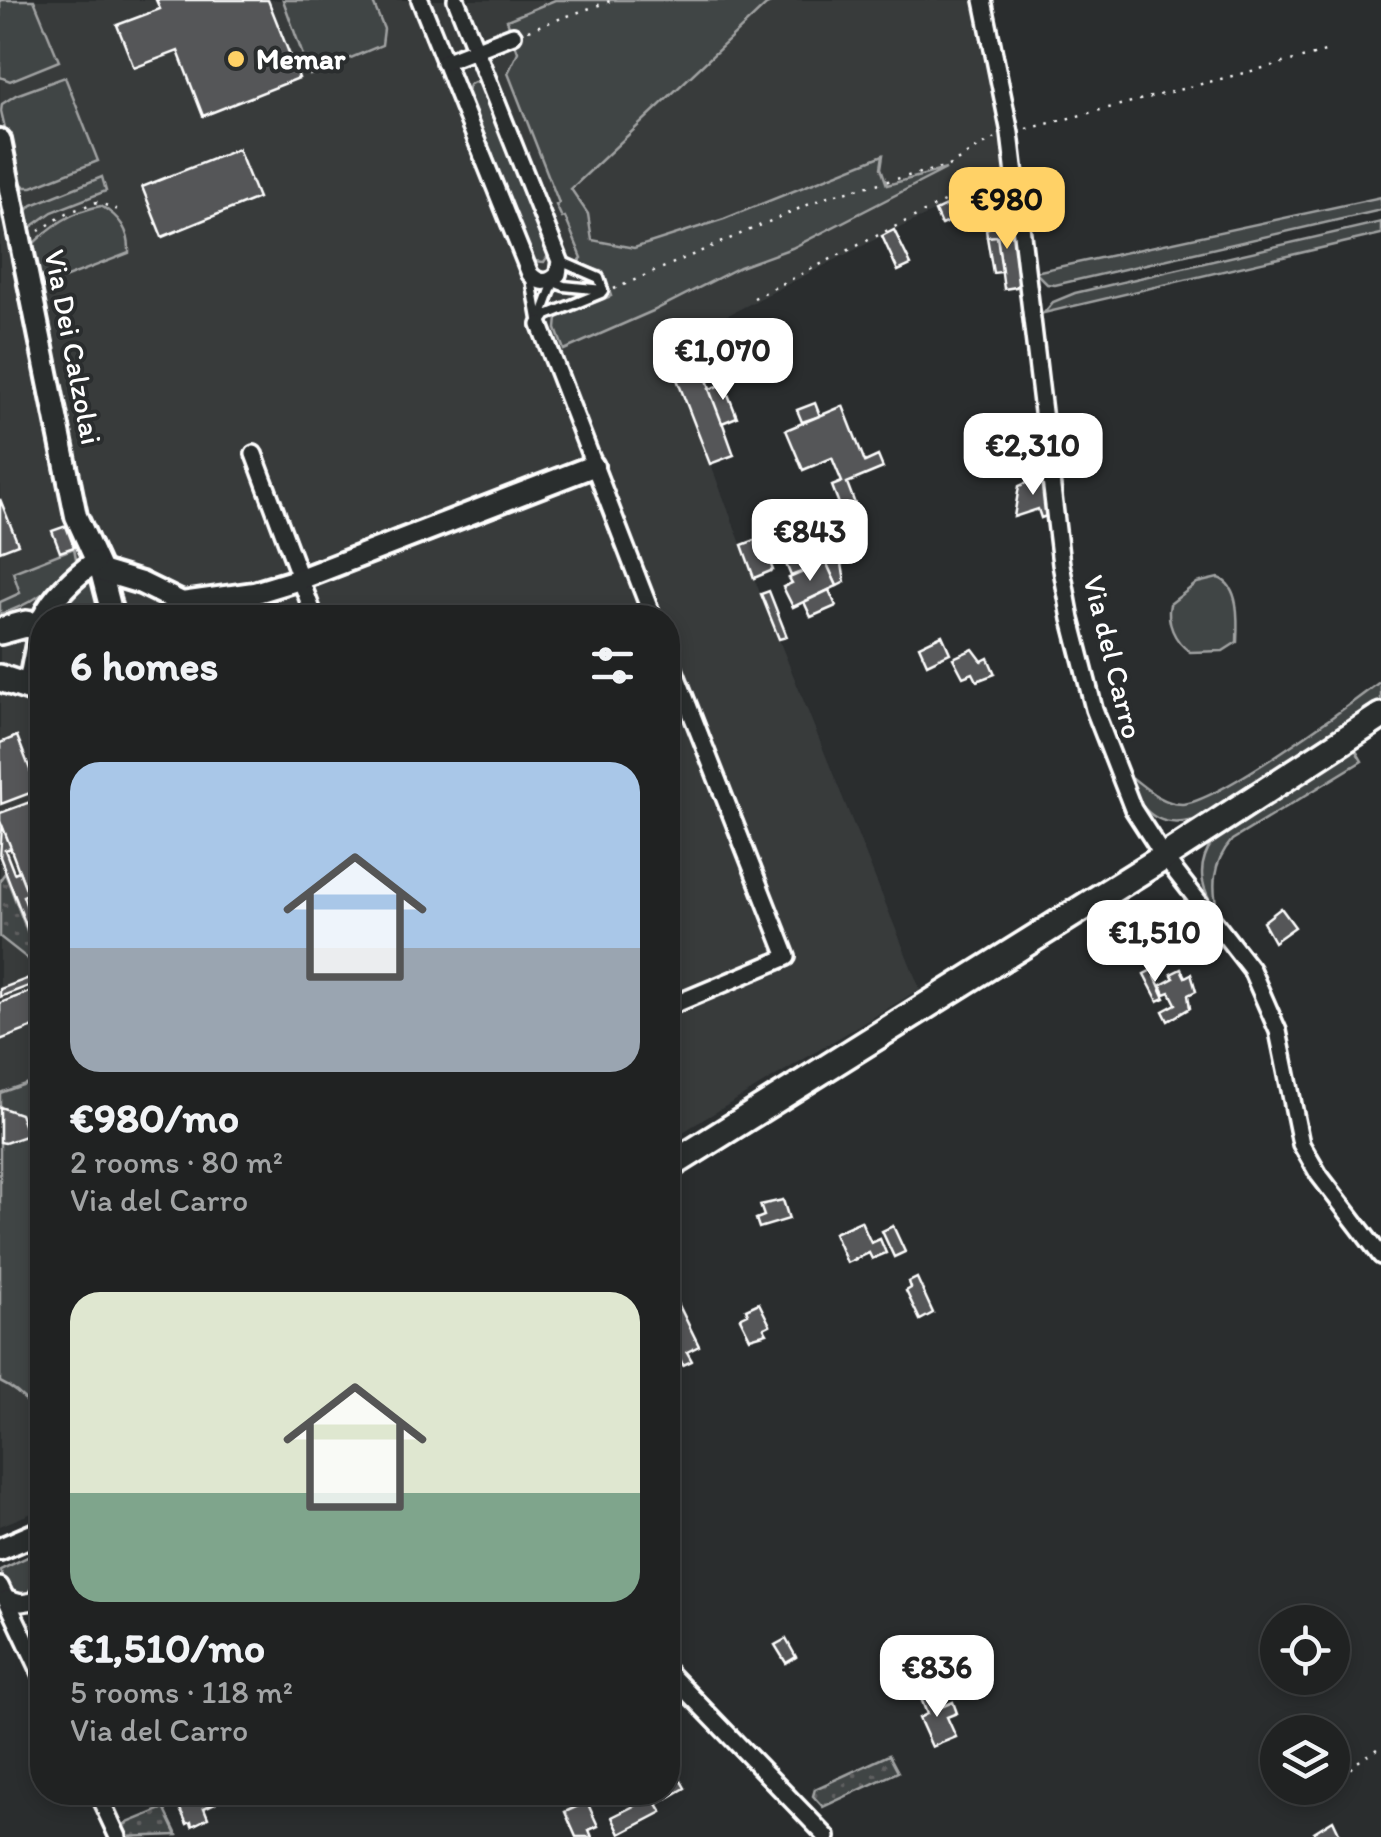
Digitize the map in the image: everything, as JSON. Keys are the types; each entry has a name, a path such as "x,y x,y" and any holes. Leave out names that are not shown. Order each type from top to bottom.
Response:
{"main road":[{"path":"5,628 30,624"},
{"path":"0,678 30,686"},
{"path":"680,1160 1164,857 1381,716"}],"street":[{"path":"420,0 530,274 540,282 550,281 558,274 560,261 456,0"},
{"name":"Via del Carro","path":"984,0 1010,133 1061,564 1090,694 1113,764 1134,809 1164,857 1251,969 1278,1030 1301,1144 1318,1174 1381,1256"},
{"path":"444,62 513,36"},
{"name":"Via Dei Calzolai","path":"0,140 76,516 109,605"},
{"path":"540,325 648,605"},
{"path":"254,454 310,605"},
{"path":"200,605 300,579 593,466"},
{"path":"49,605 82,571 98,567 130,578 170,605"},
{"path":"680,685 787,957 680,1001"},
{"path":"0,1549 30,1536"},
{"path":"4,1592 21,1604 30,1602"},
{"path":"4,1592 30,1649"},
{"path":"680,1684 827,1837"},
{"path":"103,1805 118,1837"}],"lane":[{"path":"560,261 598,278 603,290"},
{"path":"530,274 540,325"},
{"path":"540,325 550,281 603,290"},
{"path":"540,325 547,314 602,294 603,290"}],"path":[{"path":"513,36 613,0"},
{"path":"603,290 612,290 828,196 948,166 988,140 1329,51"},
{"path":"754,298 1014,167"},
{"path":"22,244 86,205 104,202 121,212"},
{"path":"1350,1768 1381,1747"}],"shaded area":[{"path":"0,0 980,0 1010,176 882,236 666,347 754,578 920,989 680,1134 680,605 30,605 30,1514 0,1526"},
{"path":"0,0 34,0 59,61 10,81 0,77"},
{"path":"283,0 372,0 384,29 382,45 310,75"},
{"path":"555,0 777,0 766,5 571,189 588,214 592,240 634,248 724,219 883,155 881,168 887,185 946,169 792,248 740,267 564,350 556,329 557,318 611,296 603,272 577,263 582,258 556,205 559,203 508,73 518,52 507,20"},
{"path":"65,77 98,161 25,187 17,179 2,104"},
{"path":"474,82 482,83 550,253 544,262 533,261 466,95"},
{"path":"102,177 106,191 52,212 27,230 25,213 32,205"},
{"path":"1381,197 1381,210 1055,285 1047,284 1035,272"},
{"path":"101,206 122,225 129,253 38,288 30,247 62,220"},
{"path":"1381,222 1381,234 1044,313 1053,302 1075,293"},
{"path":"74,548 77,564 61,580 32,600 0,614 0,602 20,593 13,572"},
{"path":"91,575 102,605 66,605"},
{"path":"1218,578 1234,596 1237,642 1223,651 1190,652 1172,631 1170,604 1197,583"},
{"path":"1381,681 1381,701 1204,817 1178,822 1157,818 1141,805 1128,782 1134,779 1168,802 1182,804 1199,799 1282,751"},
{"path":"1355,749 1362,761 1232,840 1220,858 1215,876 1219,916 1202,879 1204,861 1213,841"},
{"path":"5,873 30,939 30,961 0,937 0,880"},
{"path":"30,1082 30,1406 16,1391 0,1382 0,1093"},
{"path":"30,1556 30,1595 12,1594 0,1570"},
{"path":"889,1755 898,1772 823,1807 813,1796 815,1789"},
{"path":"164,1808 177,1835 122,1837 119,1831 125,1824"}],"building":[{"name":"Memar","path":"156,0 268,0 299,78 203,116 178,51 134,68 117,25 160,9"},
{"path":"238,149 258,198 162,237 142,187"},
{"path":"987,186 987,199 972,206 976,216 965,221 962,216 941,225 935,211"},
{"path":"1013,217 1021,280 1016,287 1004,289 997,236 987,237 986,229"},
{"path":"894,230 911,265 898,271 882,236"},
{"path":"997,236 1002,272 993,273 987,237"},
{"path":"701,363 734,455 710,464 675,374"},
{"path":"724,384 737,417 722,423 709,389"},
{"path":"815,403 820,416 802,422 797,410"},
{"path":"843,406 865,462 878,456 883,468 847,483 860,517 846,522 832,486 842,482 832,458 803,470 786,430"},
{"path":"1044,475 1049,515 1041,518 1038,509 1014,517 1019,486"},
{"path":"0,499 18,544 0,551"},
{"path":"66,526 74,547 60,552 52,531"},
{"path":"760,538 773,570 754,578 742,545"},
{"path":"817,550 824,563 791,576 786,564"},
{"path":"841,558 845,582 837,586 826,562"},
{"path":"826,562 837,586 793,607 783,587 792,583 789,578"},
{"path":"829,590 836,606 811,617 804,602"},
{"path":"769,591 787,637 779,639 761,594"},
{"path":"942,635 950,653 927,664 919,646"},
{"path":"973,649 982,661 988,658 995,674 977,681 973,673 963,677 953,658"},
{"path":"17,736 30,769 30,793 1,804 0,743"},
{"path":"30,802 30,900 0,821 0,813"},
{"path":"2,825 11,848 5,850 28,894 23,896 30,915 30,936 0,857"},
{"path":"1281,908 1295,927 1274,942 1263,922"},
{"path":"1181,969 1185,977 1191,974 1196,991 1188,995 1190,1008 1168,1021 1163,1011 1176,1004 1161,985"},
{"path":"1152,970 1165,998 1158,1001 1144,974"},
{"path":"30,978 30,986 0,997 0,989"},
{"path":"30,992 30,1029 0,1040 0,1003"},
{"path":"0,1107 20,1114 28,1135 0,1142"},
{"path":"783,1200 789,1219 759,1228 756,1219 764,1216 760,1205"},
{"path":"861,1221 871,1243 880,1239 886,1253 872,1259 869,1253 847,1263 834,1233"},
{"path":"893,1226 905,1252 894,1257 882,1231"},
{"path":"917,1278 933,1313 920,1320 906,1291 911,1288 909,1282"},
{"path":"759,1303 770,1325 764,1328 767,1333 750,1338 740,1318 748,1314 746,1309"},
{"path":"680,1307 699,1346 687,1352 692,1361 683,1365"},
{"path":"786,1639 796,1657 786,1663 775,1645"},
{"path":"931,1691 939,1708 953,1702 957,1713 947,1717 956,1737 932,1747 919,1718 927,1714 920,1696"},
{"path":"178,1805 211,1805 204,1808 208,1818 192,1826 191,1822 187,1824"},
{"path":"588,1805 598,1826 589,1830 592,1837 576,1837 565,1812"},
{"path":"636,1805 658,1805 662,1812 620,1834 612,1817"},
{"path":"1333,1820 1341,1837 1316,1837 1314,1832"}],"place":[{"name":"Memar","path":"236,59"}]}
